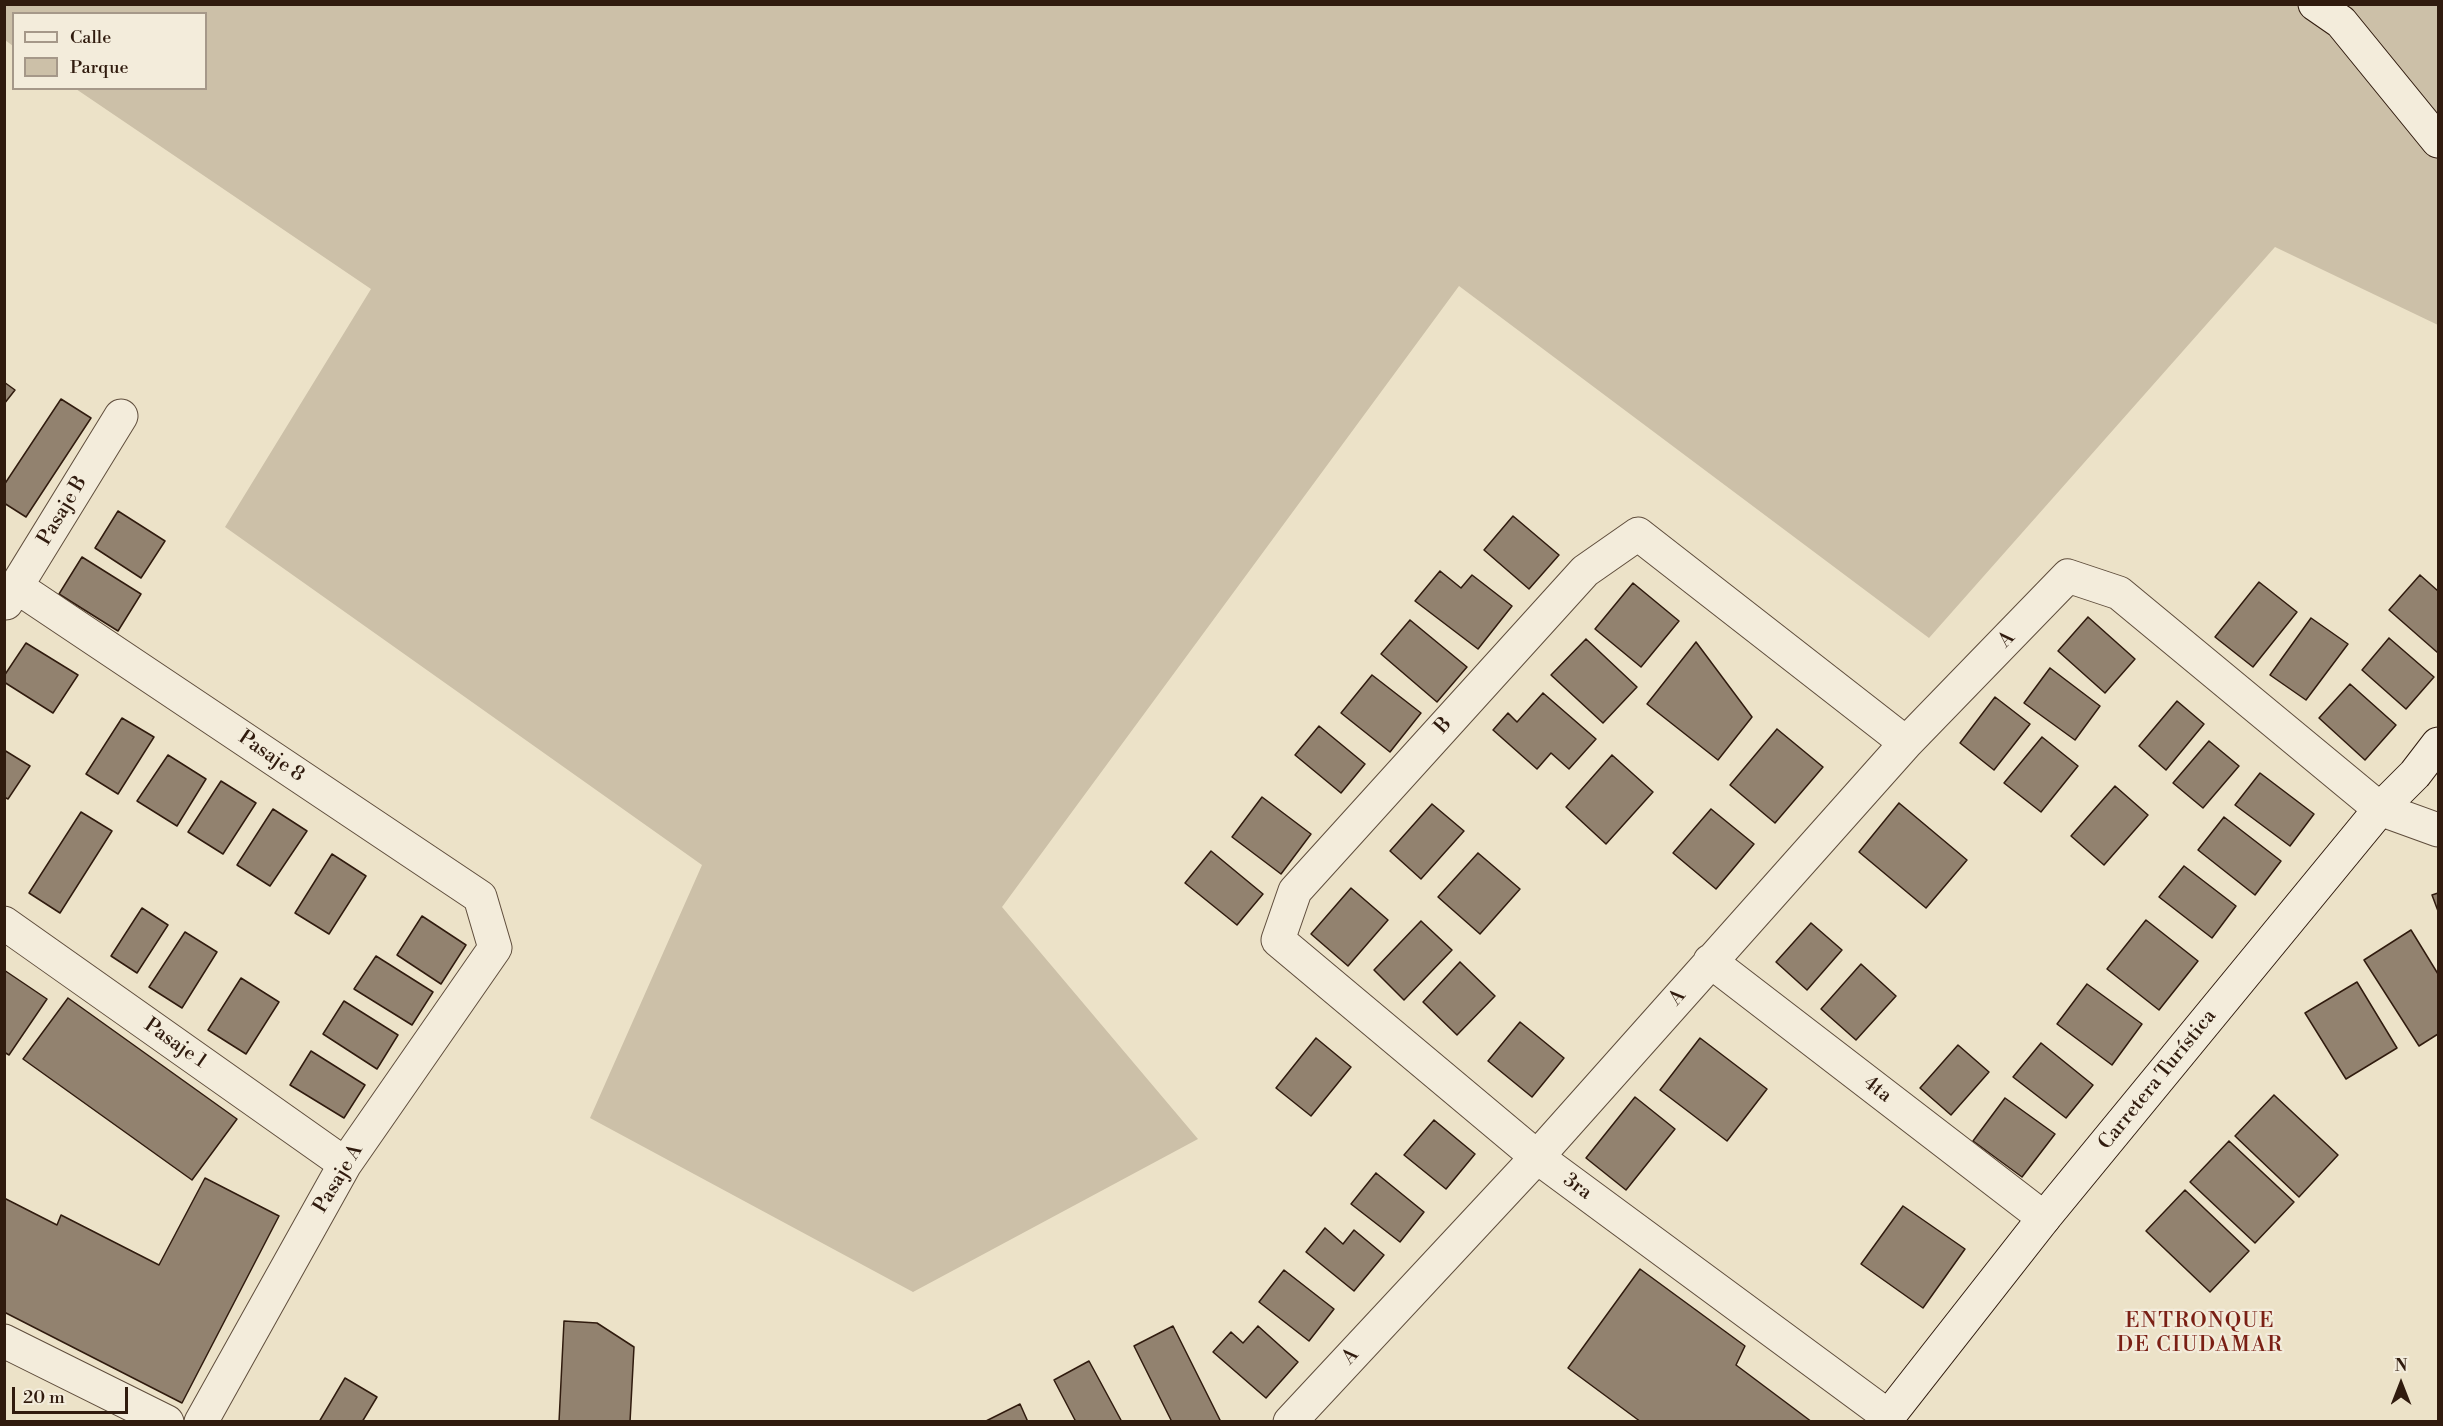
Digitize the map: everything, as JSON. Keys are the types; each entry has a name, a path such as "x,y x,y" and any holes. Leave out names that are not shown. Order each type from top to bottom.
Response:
{"street":[{"path":"2315,4 2341,22 2439,141"},
{"name":"Pasaje B","path":"11,596 121,416"},
{"name":"B","path":"1278,940 1295,891 1585,571 1638,534 1906,743"},
{"name":"A","path":"1290,1422 1537,1157 1906,743 2068,576 2119,593 2380,809"},
{"name":"Pasaje 8","path":"11,596 480,897 495,948"},
{"name":"Carretera Turística","path":"1886,1419 2044,1218 2380,809 2415,774 2439,744"},
{"path":"2380,809 2439,830"},
{"name":"Pasaje 1","path":"4,923 345,1164"},
{"name":"3ra","path":"1278,940 1537,1157 1886,1419"},
{"name":"Pasaje A","path":"201,1422 345,1164 495,948"},
{"name":"4ta","path":"1710,961 2044,1218"},
{"path":"4,1341 167,1422"}],"green space":[{"path":"4,5 2438,5 2438,325 2275,247 1929,638 1459,286 1002,907 1198,1139 913,1292 590,1118 702,865 225,527 371,289 77,90 207,90 207,12 12,12 12,45 5,40"}],"building":[{"path":"4,382 15,390 4,404"},
{"path":"61,399 91,418 26,517 4,503 4,485"},
{"path":"118,511 165,541 141,578 95,548"},
{"path":"1513,516 1559,555 1529,589 1484,550"},
{"path":"82,557 141,594 118,631 59,594"},
{"path":"1440,571 1461,588 1472,575 1512,606 1478,649 1415,601"},
{"path":"2420,575 2438,591 2438,653 2389,610"},
{"path":"2259,582 2297,612 2253,667 2215,637"},
{"path":"1633,583 1679,621 1641,667 1595,629"},
{"path":"2088,617 2135,659 2105,693 2058,651"},
{"path":"2311,618 2348,644 2306,700 2270,675"},
{"path":"1410,620 1467,667 1437,702 1381,654"},
{"path":"2389,638 2434,677 2406,709 2362,670"},
{"path":"1586,639 1637,687 1603,723 1551,675"},
{"path":"1696,642 1752,717 1718,760 1647,704"},
{"path":"26,643 78,675 53,713 4,682 4,676"},
{"path":"2050,668 2100,706 2075,740 2024,703"},
{"path":"1372,675 1421,713 1390,752 1341,713"},
{"path":"2350,684 2396,725 2365,760 2319,718"},
{"path":"1543,693 1596,739 1569,769 1551,753 1537,769 1493,730 1508,713 1517,722"},
{"path":"1995,697 2030,724 1994,770 1960,743"},
{"path":"2177,701 2204,724 2166,770 2139,746"},
{"path":"122,718 154,737 118,794 86,774"},
{"path":"1319,726 1365,764 1341,793 1295,755"},
{"path":"1777,729 1823,767 1775,823 1730,785"},
{"path":"2042,737 2078,766 2041,812 2004,783"},
{"path":"2209,741 2239,766 2203,808 2173,783"},
{"path":"4,750 30,766 8,799 4,797"},
{"path":"168,755 206,779 177,826 137,801"},
{"path":"1612,755 1653,792 1606,844 1566,807"},
{"path":"2260,773 2314,814 2290,846 2235,805"},
{"path":"221,781 256,803 223,854 188,832"},
{"path":"2115,786 2148,815 2104,865 2071,836"},
{"path":"1262,797 1311,834 1281,874 1232,837"},
{"path":"1899,803 1967,860 1926,908 1859,852"},
{"path":"1432,804 1464,831 1421,879 1390,851"},
{"path":"273,809 307,831 270,886 237,865"},
{"path":"1711,809 1754,844 1716,889 1673,853"},
{"path":"81,812 112,831 60,913 29,893"},
{"path":"2224,817 2281,861 2255,895 2198,850"},
{"path":"1211,851 1263,894 1237,925 1185,883"},
{"path":"1478,853 1520,889 1480,934 1438,897"},
{"path":"332,854 366,876 329,934 295,913"},
{"path":"2184,866 2236,906 2212,938 2159,897"},
{"path":"1351,888 1388,920 1348,966 1311,934"},
{"path":"2438,893 2438,911 2432,895"},
{"path":"142,908 168,925 137,973 111,956"},
{"path":"422,916 466,945 441,984 397,955"},
{"path":"2146,920 2198,961 2159,1010 2107,969"},
{"path":"1421,921 1452,950 1404,1000 1374,970"},
{"path":"1811,923 1842,950 1807,990 1776,962"},
{"path":"2411,930 2438,974 2438,1034 2419,1046 2364,960"},
{"path":"185,932 217,952 182,1008 149,987"},
{"path":"376,956 433,992 412,1025 354,989"},
{"path":"1460,962 1495,996 1457,1035 1423,1002"},
{"path":"1861,964 1896,996 1856,1040 1821,1009"},
{"path":"4,970 47,999 9,1055 4,1052"},
{"path":"241,978 279,1002 246,1054 208,1030"},
{"path":"2357,982 2397,1048 2346,1079 2305,1013"},
{"path":"2087,984 2142,1024 2112,1065 2057,1024"},
{"path":"68,998 237,1119 192,1180 23,1059"},
{"path":"344,1001 398,1035 377,1069 323,1034"},
{"path":"1520,1022 1564,1058 1532,1097 1488,1061"},
{"path":"1316,1038 1351,1067 1311,1116 1276,1088"},
{"path":"1700,1038 1767,1089 1727,1141 1660,1090"},
{"path":"2041,1043 2093,1085 2066,1118 2013,1077"},
{"path":"1958,1045 1989,1072 1951,1115 1920,1088"},
{"path":"311,1051 365,1085 344,1118 290,1085"},
{"path":"2274,1095 2338,1155 2299,1197 2235,1136"},
{"path":"1635,1097 1675,1129 1626,1190 1586,1158"},
{"path":"2005,1098 2055,1134 2022,1177 1973,1141"},
{"path":"1434,1120 1475,1154 1446,1189 1404,1155"},
{"path":"2229,1141 2294,1202 2255,1243 2190,1182"},
{"path":"1376,1173 1424,1212 1400,1242 1351,1204"},
{"path":"205,1178 279,1216 182,1403 4,1312 4,1198 57,1225 61,1215 159,1265"},
{"path":"2185,1190 2249,1251 2210,1292 2146,1231"},
{"path":"1903,1206 1965,1249 1923,1308 1861,1264"},
{"path":"1325,1228 1343,1244 1354,1230 1384,1255 1354,1291 1306,1252"},
{"path":"1640,1269 1745,1346 1736,1365 1812,1422 1641,1422 1568,1368"},
{"path":"1284,1270 1334,1309 1309,1341 1259,1302"},
{"path":"564,1321 597,1323 634,1347 630,1422 559,1422"},
{"path":"1173,1326 1221,1422 1172,1422 1134,1346"},
{"path":"1258,1326 1298,1362 1266,1398 1213,1352 1231,1332 1243,1343"},
{"path":"1089,1361 1122,1422 1076,1422 1054,1380"},
{"path":"345,1378 377,1397 362,1422 319,1422"},
{"path":"1020,1404 1028,1422 984,1422"}],"district":[{"name":"ENTRONQUE DE CIUDAMAR","path":"2200,1334"}]}
